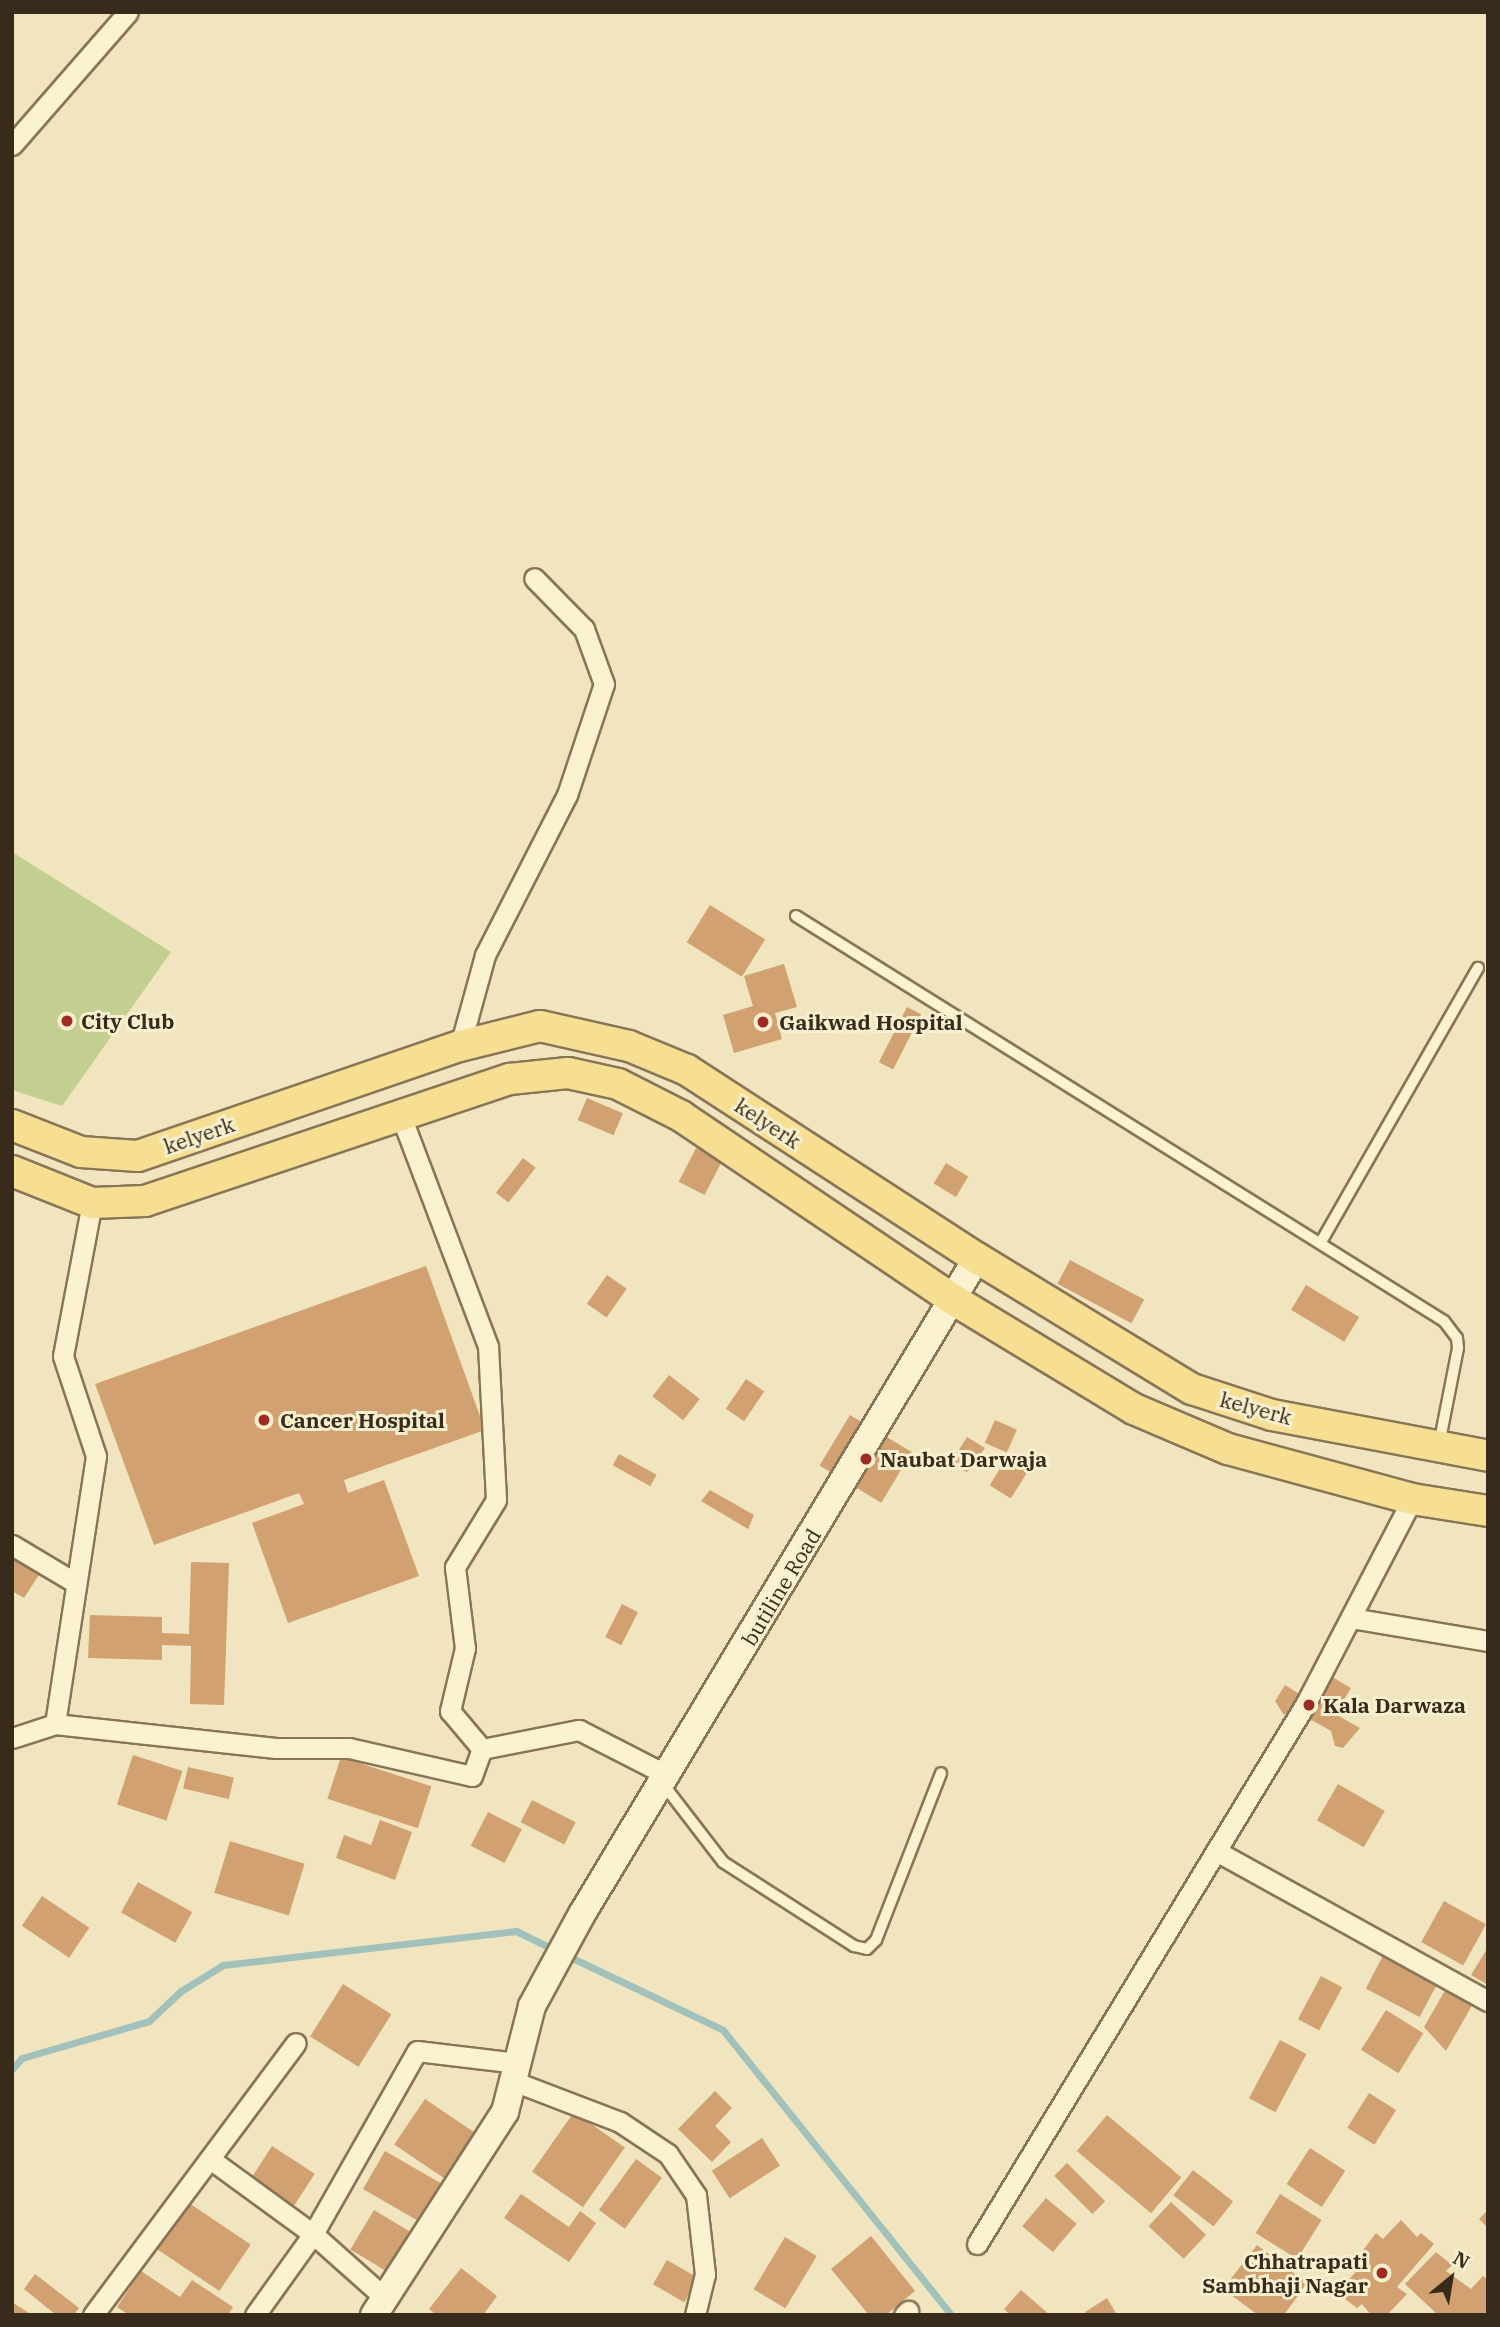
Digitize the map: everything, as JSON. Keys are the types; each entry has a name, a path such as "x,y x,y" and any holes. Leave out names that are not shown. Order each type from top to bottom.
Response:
{"main road":[{"name":"kelyerk","path":"12,1125 82,1152 138,1156 460,1046 540,1026 641,1051 687,1070 977,1258 1192,1389 1272,1415 1488,1456"},
{"path":"12,1171 92,1203 145,1201 510,1079 568,1073 618,1084 681,1116 954,1300 1134,1409 1228,1449 1412,1499 1488,1511"}],"street":[{"path":"12,145 128,12"},
{"path":"460,1046 485,955 567,795 604,684 584,629 534,578"},
{"path":"401,1116 488,1346 496,1500 455,1567 465,1648 450,1711 482,1749"},
{"path":"55,1724 74,1582 96,1457 63,1356 92,1203"},
{"name":"butiline Road","path":"380,2307 505,2112 532,2006 582,1914 977,1258"},
{"path":"977,2244 1307,1703 1412,1499"},
{"path":"12,1545 74,1582"},
{"path":"1351,1618 1488,1641"},
{"path":"12,1738 55,1724 276,1748 349,1748 472,1776 482,1749"},
{"path":"482,1749 579,1730 665,1779"},
{"path":"1216,1851 1488,2001"},
{"path":"93,2315 139,2247 210,2159 296,2043"},
{"path":"255,2315 313,2234 417,2051 515,2072 620,2122 668,2154 696,2194 705,2274 695,2315"},
{"path":"210,2159 313,2234 380,2307"}],"lane":[{"path":"796,916 1321,1242 1453,1330 1458,1348 1439,1446"},
{"path":"1321,1242 1478,968"},
{"path":"665,1779 723,1862 854,1946 867,1949 876,1940 941,1773"}],"green space":[{"name":"City Club","path":"12,852 171,952 62,1106 12,1090"}],"building":[{"path":"710,905 765,939 742,977 687,942"},
{"path":"784,964 797,1007 775,1013 782,1039 734,1053 723,1015 753,1006 744,976"},
{"path":"907,1007 921,1014 893,1070 879,1062"},
{"path":"587,1098 623,1113 614,1135 578,1120"},
{"path":"696,1148 722,1161 705,1195 679,1182"},
{"path":"523,1158 536,1168 509,1203 496,1193"},
{"path":"946,1163 968,1176 956,1197 934,1184"},
{"path":"1070,1260 1144,1299 1131,1323 1057,1284"},
{"name":"Cancer Hospital","path":"426,1266 485,1430 344,1480 348,1493 384,1480 419,1576 288,1623 252,1523 304,1504 299,1493 154,1545 95,1384"},
{"path":"607,1275 627,1289 607,1317 587,1304"},
{"path":"1306,1285 1359,1317 1344,1342 1291,1310"},
{"path":"669,1375 700,1399 683,1420 652,1396"},
{"path":"746,1379 764,1391 744,1421 726,1409"},
{"name":"Naubat Darwaja","path":"850,1415 912,1452 881,1503 820,1466"},
{"path":"995,1420 1017,1430 1007,1453 985,1443"},
{"path":"967,1437 985,1448 967,1472 950,1464"},
{"path":"619,1454 657,1475 650,1486 613,1465"},
{"path":"1006,1459 1027,1472 1011,1499 990,1485"},
{"path":"710,1490 754,1515 748,1529 701,1501"},
{"path":"12,1552 42,1570 24,1598 12,1591"},
{"path":"191,1562 229,1563 224,1705 190,1704 191,1646 162,1645 162,1660 88,1658 90,1615 162,1617 162,1633 189,1634"},
{"path":"622,1604 638,1612 621,1645 605,1637"},
{"name":"Kala Darwaza","path":"1317,1668 1351,1688 1335,1714 1360,1728 1343,1748 1335,1746 1331,1731 1294,1710 1284,1715 1275,1701 1285,1685 1301,1695"},
{"path":"133,1755 182,1771 166,1821 117,1804"},
{"path":"341,1757 431,1786 418,1828 327,1799"},
{"path":"188,1767 234,1778 229,1799 183,1788"},
{"path":"1338,1784 1385,1811 1364,1847 1317,1820"},
{"path":"532,1800 576,1822 564,1845 521,1822"},
{"path":"488,1812 522,1829 505,1863 471,1846"},
{"path":"380,1820 412,1832 395,1880 336,1858 344,1835 371,1845"},
{"path":"230,1841 305,1864 289,1915 214,1893"},
{"path":"138,1882 192,1912 175,1943 121,1913"},
{"path":"42,1896 89,1928 69,1958 22,1926"},
{"path":"1444,1901 1486,1924 1463,1965 1421,1942"},
{"path":"1488,1947 1488,1985 1471,1975"},
{"path":"1384,1954 1438,1983 1420,2017 1366,1988"},
{"path":"1321,1976 1342,1987 1319,2031 1298,2019"},
{"path":"343,1984 391,2014 358,2067 310,2037"},
{"path":"1447,1987 1474,2002 1446,2051 1424,2027"},
{"path":"1386,2010 1423,2033 1398,2073 1361,2050"},
{"path":"1280,2040 1306,2054 1276,2112 1249,2098"},
{"path":"715,2091 732,2108 715,2126 731,2142 712,2162 678,2129"},
{"path":"1369,2093 1396,2110 1374,2145 1347,2128"},
{"path":"425,2099 480,2136 449,2182 394,2145"},
{"path":"574,2112 625,2148 583,2207 532,2172"},
{"path":"1107,2115 1181,2177 1151,2213 1077,2151"},
{"path":"762,2138 780,2166 730,2198 712,2171"},
{"path":"272,2146 315,2174 291,2210 249,2182"},
{"path":"1310,2148 1345,2171 1322,2207 1287,2184"},
{"path":"385,2151 446,2186 424,2224 363,2189"},
{"path":"636,2159 662,2178 625,2229 599,2210"},
{"path":"1067,2163 1105,2201 1092,2214 1054,2176"},
{"path":"1193,2170 1233,2201 1213,2227 1173,2195"},
{"path":"521,2194 569,2227 580,2211 596,2223 569,2262 504,2218"},
{"path":"1280,2194 1322,2220 1297,2259 1256,2233"},
{"path":"1046,2198 1077,2224 1053,2252 1022,2226"},
{"path":"186,2201 251,2245 219,2291 155,2247"},
{"path":"1171,2202 1206,2235 1184,2259 1148,2226"},
{"path":"374,2210 415,2235 391,2274 350,2249"},
{"path":"1488,2210 1488,2228 1479,2219"},
{"name":"Chhatrapati Sambhaji Nagar","path":"1401,2220 1417,2237 1421,2233 1434,2244 1397,2287 1407,2294 1387,2315 1371,2315 1362,2304 1357,2308 1337,2293 1368,2258 1361,2253 1376,2233 1383,2239"},
{"path":"871,2236 915,2291 886,2315 869,2315 831,2269"},
{"path":"785,2237 817,2256 785,2308 754,2289"},
{"path":"1257,2245 1307,2283 1284,2315 1258,2315 1223,2289"},
{"path":"1436,2252 1452,2265 1446,2271 1471,2289 1483,2276 1488,2280 1488,2315 1438,2315 1405,2284"},
{"path":"667,2260 698,2278 684,2302 653,2284"},
{"path":"461,2268 497,2296 483,2315 436,2315 429,2309"},
{"path":"141,2271 180,2297 192,2280 233,2307 228,2315 129,2315 117,2307"},
{"path":"35,2274 79,2308 74,2315 56,2315 24,2289"},
{"path":"1021,2290 1050,2315 1010,2315 1004,2309"},
{"path":"1107,2298 1117,2315 1087,2315 1085,2312"},
{"path":"12,2302 32,2315 12,2315"}],"waterway":[{"path":"12,2069 22,2058 149,2021 181,1991 223,1965 516,1931 555,1950"},
{"path":"566,1955 723,2030 951,2315"}],"place":[{"name":"City Club","path":"67,1021"},
{"name":"Gaikwad Hospital","path":"763,1022"},
{"name":"Cancer Hospital","path":"264,1420"},
{"name":"Naubat Darwaja","path":"866,1459"},
{"name":"Kala Darwaza","path":"1309,1705"},
{"name":"Chhatrapati Sambhaji Nagar","path":"1382,2273"}]}
